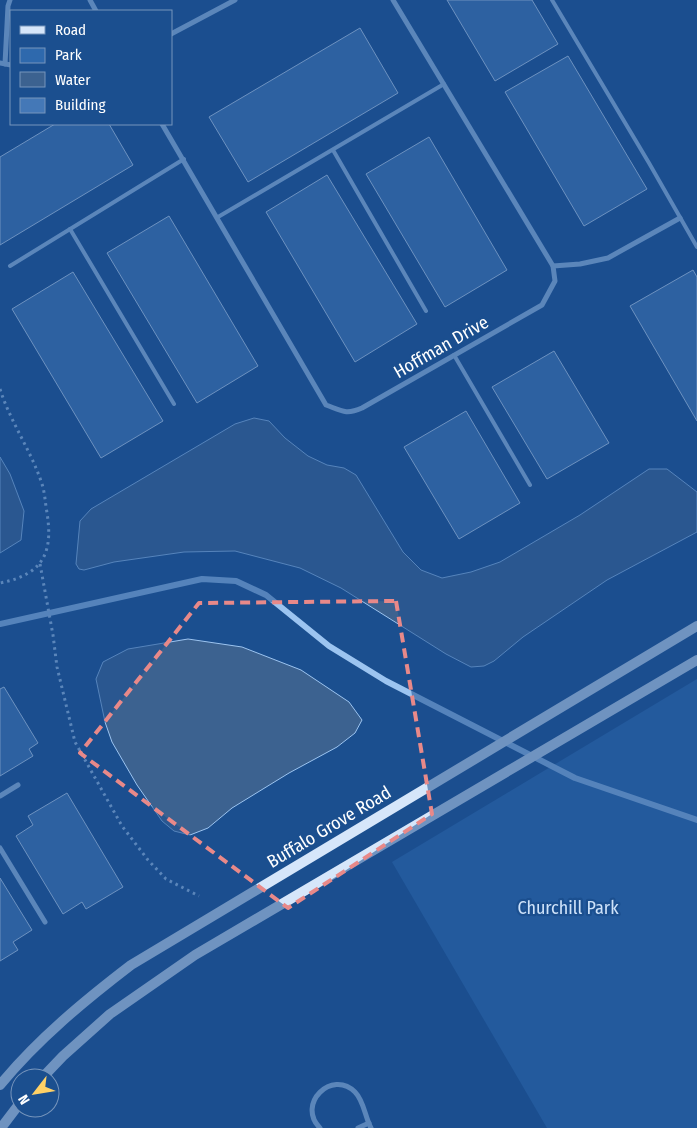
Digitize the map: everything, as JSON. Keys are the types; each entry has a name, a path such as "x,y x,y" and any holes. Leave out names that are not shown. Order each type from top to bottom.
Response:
{"main road":[{"name":"Buffalo Grove Road","path":"0,1086 19,1062 84,1001 131,965 697,626"},
{"path":"52,1068 110,1014 195,955 697,660"},
{"path":"1,1128 10,1116"}],"street":[{"path":"2,64 10,0"},
{"path":"172,33 235,0"},
{"path":"393,0 554,266 580,264 608,258 680,218"},
{"name":"Hoffman Drive","path":"163,125 326,404 340,410 351,413 542,304 555,281 554,266"},
{"path":"0,796 18,785"},
{"path":"0,848 45,922"},
{"path":"320,1128 313,1117 312,1108 314,1100 318,1093 332,1085 340,1085 355,1092 360,1099 370,1126 358,1128"}],"lane":[{"path":"552,0 697,247"},
{"path":"218,217 444,84"},
{"path":"333,150 426,311"},
{"path":"10,266 184,160"},
{"path":"70,229 174,404"},
{"path":"454,355 530,485"}],"path":[{"path":"0,389 42,483 49,525 48,549 40,564 32,572 0,583"},
{"path":"40,564 52,627 57,667 75,742 122,826 148,860 166,879 199,896"}],"highlighted area":[{"path":"396,601 432,814 288,908 80,753 199,603"}],"green space":[{"name":"Churchill Park","path":"697,679 697,1128 547,1128 392,862"}],"water":[{"path":"254,418 269,421 285,438 308,456 327,465 344,468 356,475 403,552 421,570 442,578 471,572 500,562 580,515 649,469 667,469 697,492 697,532 607,580 523,637 494,661 484,666 471,667 446,654 341,588 300,568 235,551 184,552 114,562 84,570 79,569 76,564 80,521 91,509 235,424"},
{"path":"0,457 10,474 24,511 21,540 0,553"},
{"path":"188,639 242,647 301,670 349,702 362,720 355,733 337,747 289,773 232,808 208,828 190,835 174,831 162,821 137,785 112,742 105,722 96,679 103,662 128,649"}],"building":[{"path":"447,0 532,0 558,44 495,81"},
{"path":"360,28 398,93 248,182 209,117"},
{"path":"568,56 647,189 584,226 505,92"},
{"path":"53,125 110,125 133,165 0,245 0,157"},
{"path":"429,137 507,270 445,307 366,174"},
{"path":"327,175 417,324 355,362 266,212"},
{"path":"169,216 258,366 197,403 107,253"},
{"path":"693,270 697,277 697,421 630,306"},
{"path":"73,272 163,421 101,458 12,309"},
{"path":"554,351 609,443 547,479 492,387"},
{"path":"466,411 520,503 459,539 404,447"},
{"path":"4,687 38,743 29,749 33,756 0,776 0,689"},
{"path":"67,793 123,887 86,909 82,902 63,914 16,836 33,825 28,816"},
{"path":"0,878 32,930 13,942 18,950 0,961"}],"waterway":[{"path":"0,624 202,579 236,581 266,595 329,646 386,681 575,778 697,820"}]}
